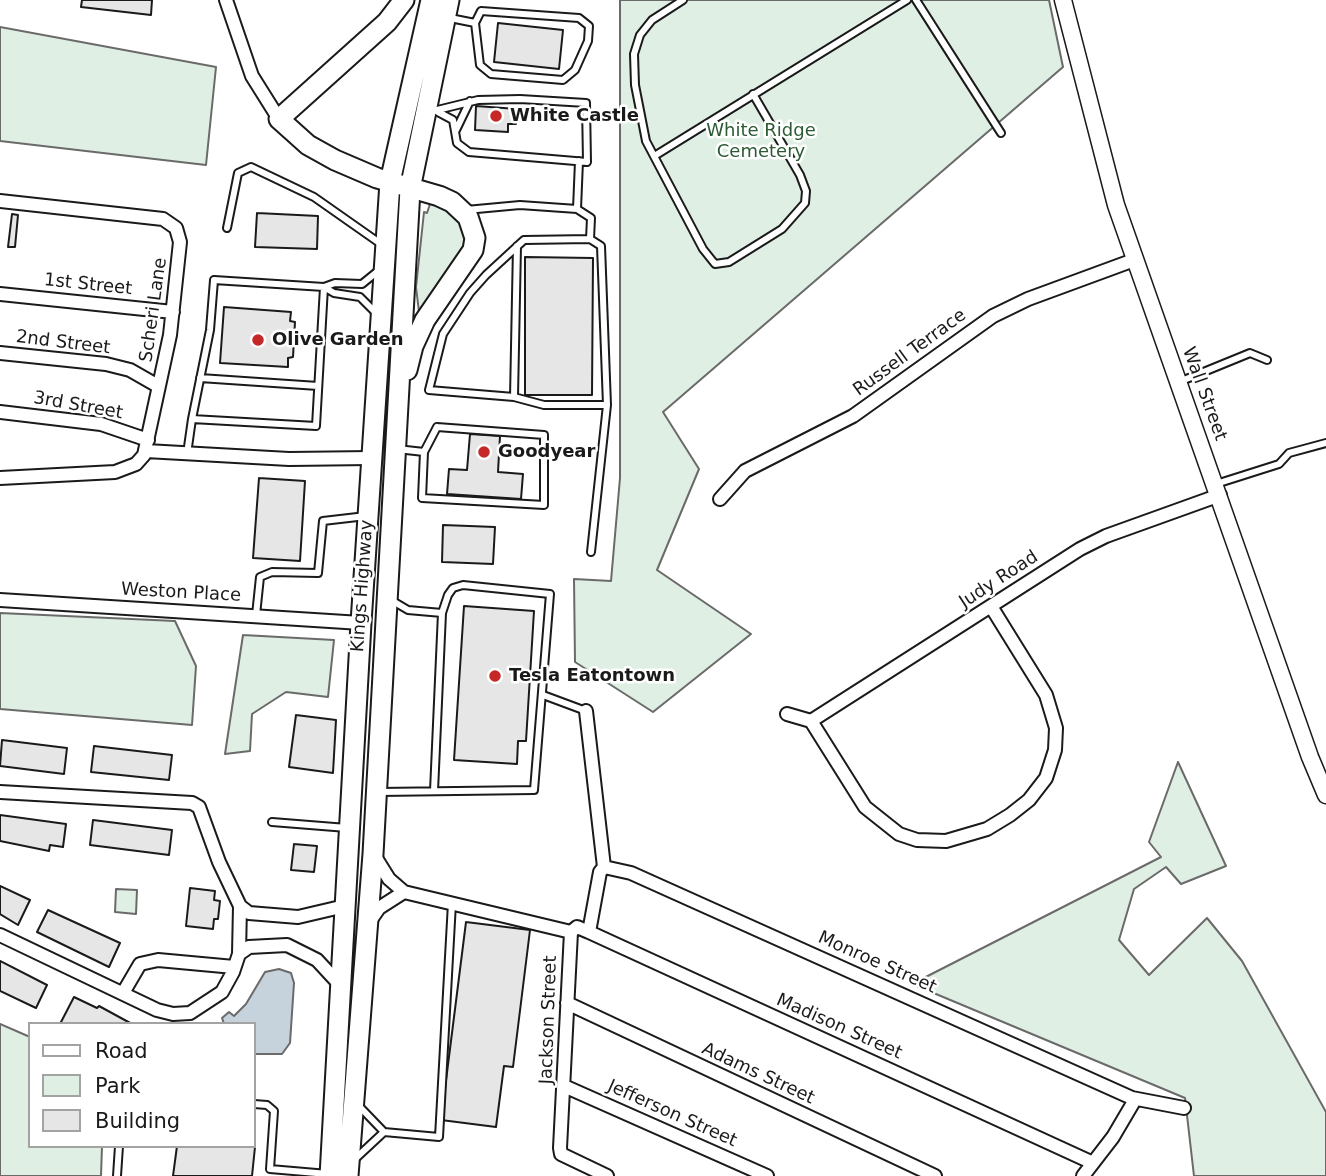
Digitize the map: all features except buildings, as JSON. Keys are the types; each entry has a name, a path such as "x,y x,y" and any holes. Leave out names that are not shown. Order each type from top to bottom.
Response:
{"main road":[{"path":"396,421 413,346 425,320 472,250 472,226 462,210 439,196 390,182 321,153 279,119 387,22 404,0"},
{"name":"Kings Highway","path":"339,1173 354,1100 373,854 410,189 431,112 444,4"},
{"name":"Kings Highway","path":"339,1173 341,985 349,828 390,182 444,4"}],"street":[{"path":"226,0 252,76 279,119"},
{"name":"Wall Street","path":"1063,0 1099,148 1135,260 1218,489 1310,757 1326,795"},
{"name":"Scheri Lane","path":"0,201 138,215 170,222 179,234 173,312 147,446"},
{"name":"Russell Terrace","path":"720,499 745,471 853,416 993,316 1028,299 1135,260"},
{"name":"1st Street","path":"0,295 173,312"},
{"name":"2nd Street","path":"0,353 106,364 130,370 158,386"},
{"name":"3rd Street","path":"0,412 101,424 147,446"},
{"path":"0,478 115,472 136,464 147,446 187,454 289,460 371,458"},
{"name":"Judy Road","path":"811,721 992,608 1056,564 1106,536 1218,489"},
{"name":"Weston Place","path":"0,600 361,623"},
{"path":"787,714 811,721 866,807 899,834 917,840 946,841 987,828 1010,816 1029,800 1046,778 1055,750 1056,729 1046,695 992,608"},
{"path":"586,711 604,867 600,872 589,932"},
{"path":"0,792 192,803 199,807 219,862 240,906 249,913 268,917 298,917 345,906"},
{"path":"367,926 379,908 404,892 389,879 373,854"},
{"name":"Monroe Street","path":"604,867 631,873 1132,1098 1184,1108"},
{"name":"Jackson Street","path":"404,892 571,932 561,1154 607,1176"},
{"path":"0,935 165,1012 190,1013 222,992 234,967 239,954 240,906"},
{"name":"Madison Street","path":"571,932 577,927 589,932 1088,1172"},
{"path":"239,954 250,947 287,945 317,960 341,985"},
{"path":"123,993 140,964 158,960 234,967"},
{"name":"Adams Street","path":"567,1003 935,1176"},
{"name":"Jefferson Street","path":"564,1086 767,1176"},
{"path":"1088,1172 1133,1103 1132,1098"}],"lane":[{"path":"683,0 646,25 634,54 642,129 670,187 709,259 715,264 729,262 793,220 807,196 800,175 753,94"},
{"path":"656,155 907,0"},
{"path":"916,0 1001,133"},
{"path":"444,4 475,23"},
{"path":"481,11 579,18 589,26 588,41 575,70 563,80 491,74 480,65 475,23 481,11"},
{"path":"520,99 586,103 587,162 469,152 457,143 453,120 431,112 470,101 520,99"},
{"path":"456,130 470,101"},
{"path":"577,209 579,161"},
{"path":"187,454 214,280 324,287 335,283 362,284 370,280 385,252 314,197 251,167 238,173 227,228"},
{"path":"462,210 520,205 577,209 591,218 590,239"},
{"path":"591,552 607,405 601,246 590,239 524,240 470,293 443,334 429,390 514,397 544,405 607,405"},
{"path":"514,397 517,246"},
{"path":"324,287 334,293 360,297 369,303 380,325"},
{"path":"192,419 316,426 324,287"},
{"path":"1179,382 1250,353 1267,360"},
{"path":"200,378 318,386"},
{"path":"437,427 544,435 544,505 422,498 424,452 437,427"},
{"path":"1218,489 1279,464 1289,453 1326,443"},
{"path":"395,449 424,452"},
{"path":"256,615 260,577 272,572 318,573 323,521 368,516"},
{"path":"377,792 534,790 551,594 463,586 453,588 448,595 442,613 434,791"},
{"path":"387,598 408,611 442,613"},
{"path":"543,695 586,711"},
{"path":"272,822 349,828"},
{"path":"354,1100 384,1132 439,1137 452,903"},
{"path":"256,1104 267,1105 274,1111 270,1172 339,1173 384,1132"},
{"path":"117,1176 119,1148"}],"green space":[{"name":"White Ridge Cemetery","path":"620,0 1049,0 1063,67 663,412 699,469 657,570 751,634 653,712 575,662 574,579 611,581 620,478"},
{"path":"0,27 216,67 206,165 0,141"},
{"path":"431,201 458,217 465,240 462,252 419,312 416,287 424,212 427,213"},
{"path":"0,613 175,621 196,666 192,725 0,709"},
{"path":"243,635 334,640 328,697 286,692 252,714 250,751 225,754"},
{"path":"1178,762 1226,866 1181,884 1166,867 1134,889 1119,940 1149,975 1207,918 1242,961 1326,1112 1326,1176 1194,1176 1185,1098 912,984 1161,857 1149,842"},
{"path":"116,889 137,890 136,914 115,912"},
{"path":"0,1024 28,1036 28,1148 102,1148 101,1176 0,1176"}],"shaded area":[{"path":"279,969 291,973 294,983 290,1043 282,1054 256,1054 256,1022 223,1022 222,1018 229,1012 234,1016 246,1004 265,972"}],"place":[{"name":"White Castle","path":"496,116"},
{"name":"Olive Garden","path":"258,340"},
{"name":"Goodyear","path":"484,452"},
{"name":"Tesla Eatontown","path":"495,676"}]}
